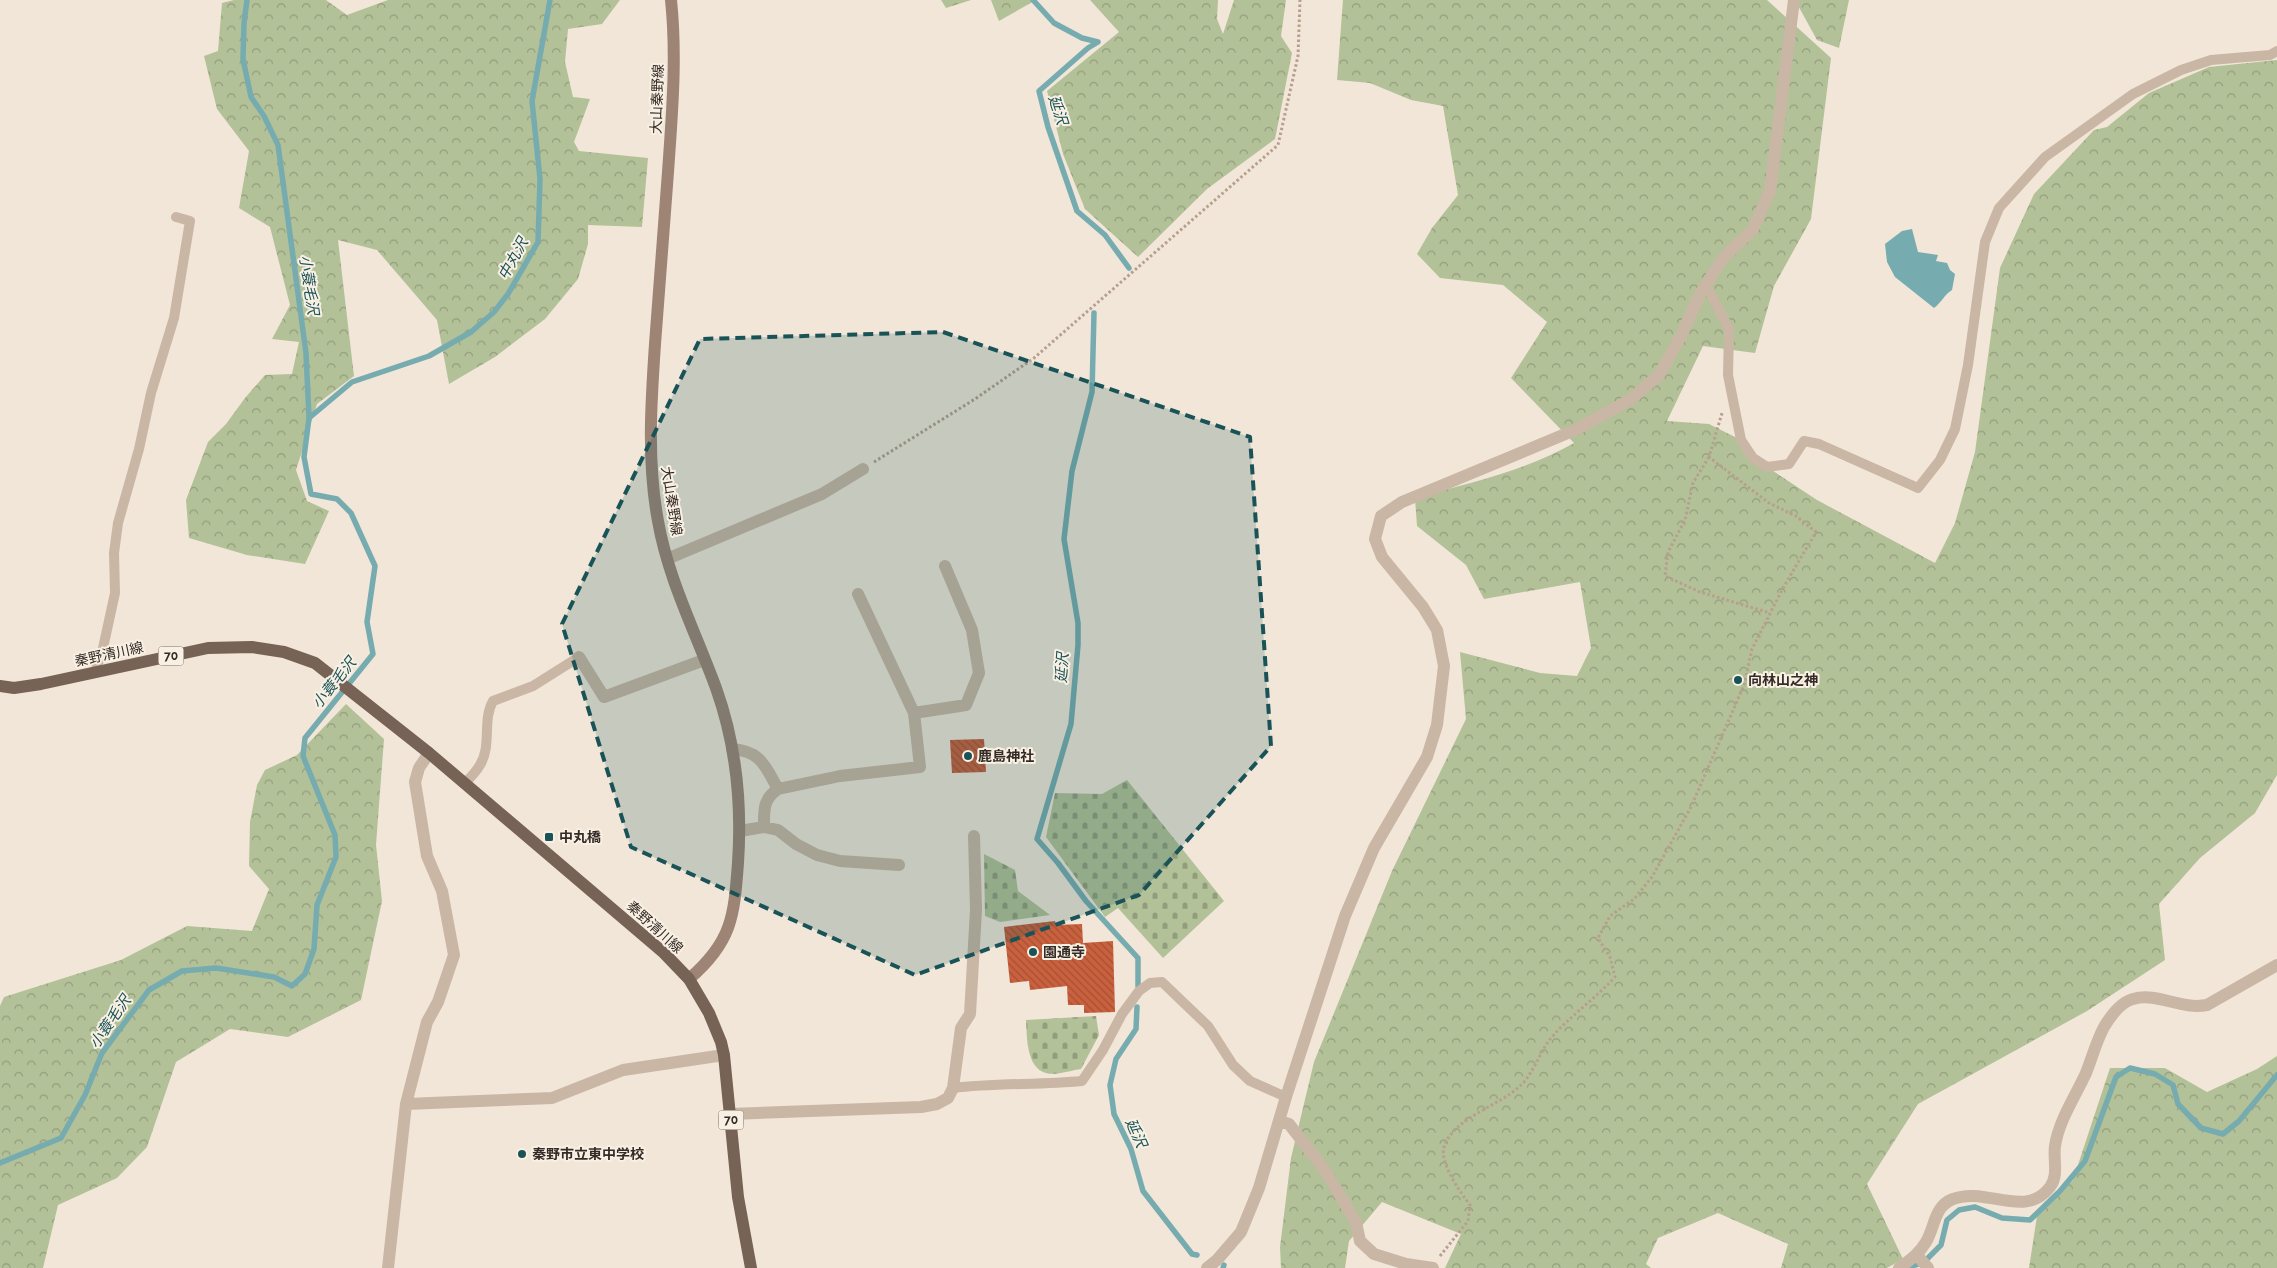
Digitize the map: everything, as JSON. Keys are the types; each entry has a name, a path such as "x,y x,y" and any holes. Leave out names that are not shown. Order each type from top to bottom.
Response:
{"main road":[{"name":"大山秦野線","path":"671,0 674,82 650,415 653,488 658,523 667,559 716,689 732,749 740,831 735,895 728,932 707,964 689,979"},
{"name":"秦野清川線","path":"0,686 14,688 41,684 208,648 252,647 284,652 315,663 337,678 465,783 664,953 689,979 710,1013 724,1055 738,1197 751,1268"}],"street":[{"path":"1207,1268 1217,1260 1241,1232 1260,1188 1286,1097 1345,916 1374,848 1427,756 1437,725 1444,666 1437,630 1423,607 1382,557 1375,539 1381,516 1402,502 1575,430 1630,400 1659,375 1706,285 1723,258 1753,229 1770,191 1794,0"},
{"path":"667,559 822,494 863,468"},
{"path":"914,714 966,705 979,673 972,630 945,566"},
{"path":"764,827 764,805 769,795 778,789 840,776 920,767 914,714 858,594"},
{"path":"579,657 604,697 704,660"},
{"path":"732,749 747,750 760,758 778,789"},
{"path":"388,1268 406,1104 427,1022 438,1002 454,955 442,891 427,856 415,782 419,768 429,753"},
{"path":"740,831 764,827 778,830 796,844 817,855 840,861 899,864"},
{"path":"731,1114 921,1107 937,1104 948,1098 953,1088 961,1028 970,1014 976,910 974,836"},
{"path":"1899,1268 1921,1260 1941,1207 1954,1199 1978,1196 2021,1204 2036,1199 2050,1186 2056,1172 2055,1147 2062,1121 2086,1072 2104,1028 2117,1010 2132,999 2153,997 2179,1006 2194,1008 2207,1005 2277,965"},
{"path":"406,1104 552,1098 623,1070 724,1055"},
{"path":"1279,1121 1289,1124 1324,1169 1356,1222 1360,1240 1374,1254 1406,1264 1433,1268"}],"lane":[{"path":"1706,285 1729,329 1728,374 1741,440 1753,458 1767,467 1789,464 1804,441 1819,444 1918,488 1940,460 1954,429 1968,365 1985,242 1999,208 2046,157 2133,94 2181,70 2211,60 2270,55 2277,52"},
{"path":"95,672 103,648 115,593 114,553 118,523 139,449 151,393 174,318 190,221 176,217"},
{"path":"465,783 481,764 486,750 488,709 493,701 533,686 579,657"},
{"path":"953,1088 992,1084 1053,1084 1082,1081 1103,1050 1122,1014 1139,991 1150,983 1162,982 1208,1026 1233,1065 1250,1081 1286,1097"}],"path":[{"path":"863,468 975,399 1034,358 1278,145 1298,56 1300,0"},
{"path":"1731,390 1719,420 1708,457 1693,483 1685,520 1668,552 1665,576 1700,592 1770,612"},
{"path":"1433,1268 1468,1221 1470,1206 1450,1175 1443,1150 1448,1135 1486,1108 1519,1088 1529,1076 1550,1040 1615,977 1610,957 1598,938 1610,916 1634,899 1652,878 1691,807 1744,685 1752,649 1770,612 1816,532 1796,516 1769,503 1708,457"}],"highlighted area":[{"path":"943,332 1250,437 1271,746 1139,895 915,975 631,847 562,624 700,339"}],"green space":[{"path":"234,0 326,0 347,15 388,0 620,0 602,24 568,29 565,62 573,97 590,99 574,142 579,151 648,158 642,227 588,225 588,244 578,279 545,319 495,357 449,384 437,320 377,250 338,240 354,376 317,404 296,470 307,501 329,511 305,564 247,555 189,538 186,500 208,442 226,424 265,375 292,374 299,342 272,339 290,305 270,227 239,208 249,151 217,109 204,56 218,51 222,3"},
{"path":"941,0 971,0 946,8"},
{"path":"991,0 1036,0 999,21"},
{"path":"1090,0 1218,0 1217,19 1223,34 1234,0 1286,0 1281,36 1292,53 1275,139 1207,189 1138,257 1085,209 1063,154 1047,91 1119,32"},
{"path":"1343,0 1767,0 1831,58 1811,219 1774,286 1755,353 1703,346 1667,421 1709,424 1741,440 1746,453 1817,500 1935,563 1955,523 1975,452 2000,268 2034,194 2094,130 2107,127 2149,93 2209,67 2277,60 2277,775 2255,813 2200,858 2159,904 2165,960 2087,1011 1918,1104 1867,1184 1903,1259 1887,1268 1781,1268 1788,1244 1718,1213 1658,1238 1646,1264 1651,1268 1445,1268 1461,1234 1382,1202 1349,1241 1345,1268 1281,1268 1280,1247 1291,1158 1314,1062 1392,871 1466,719 1460,652 1540,673 1577,676 1591,648 1580,582 1484,599 1466,565 1417,526 1415,498 1516,469 1574,443 1511,378 1547,322 1503,285 1440,278 1417,254 1432,228 1458,195 1443,106 1411,100 1370,83 1337,80"},
{"path":"1795,0 1849,0 1839,48 1817,40"},
{"path":"346,704 384,739 376,845 382,901 361,1000 288,1037 230,1029 176,1062 147,1147 117,1178 58,1205 43,1268 0,1268 0,1006 4,997 121,960 187,926 252,931 269,889 249,866 250,822 257,785 265,770 297,755"},
{"path":"1127,780 1224,901 1163,958 1118,908 1105,917 1046,837 1055,793 1102,794"},
{"path":"984,854 1015,870 1018,891 1050,915 1000,922 985,916"},
{"path":"1096,1016 1099,1035 1081,1069 1050,1074 1039,1070 1029,1051 1026,1020"},
{"path":"2277,1056 2277,1268 2029,1268 2037,1216 2073,1180 2110,1068 2165,1068 2207,1092 2257,1069"}],"water":[{"path":"1912,229 1918,252 1938,255 1936,261 1947,263 1950,270 1955,274 1952,290 1934,308 1895,277 1887,262 1885,244 1902,231"}],"building":[{"name":"鹿島神社","path":"984,739 986,772 952,773 950,740"},
{"path":"1055,921 1056,925 1082,924 1083,943 1113,941 1115,1012 1084,1013 1084,1005 1068,1005 1067,986 1030,990 1029,981 1010,983 1004,927"}],"waterway":[{"name":"小蓑毛沢","path":"0,1163 61,1138 85,1095 102,1053 149,990 182,971 216,968 274,977 292,986 305,974 314,949 317,905 336,857 335,835 303,756 305,738 373,654 367,622 375,566 351,513 337,499 311,494 304,457 309,418 306,353 278,145 264,116 251,97 243,59 247,0"},
{"name":"中丸沢","path":"309,418 352,382 429,356 471,332 494,312 508,294 538,242 540,179 532,101 550,0"},
{"name":"延沢","path":"1033,0 1054,23 1082,38 1098,42 1088,48 1039,91 1048,127 1077,211 1105,235 1129,268"},
{"name":"延沢","path":"1094,313 1092,392 1072,471 1064,539 1078,623 1078,645 1071,724 1037,839 1058,863 1086,901 1138,958 1138,986"},
{"name":"延沢","path":"1137,1007 1136,1029 1116,1059 1110,1085 1114,1114 1131,1149 1143,1191 1192,1254 1197,1255"},
{"path":"1907,1268 1924,1262 1941,1245 1947,1220 1959,1210 1975,1207 2002,1218 2030,1220 2060,1191 2085,1161 2116,1077 2130,1068 2155,1074 2173,1085 2178,1104 2201,1128 2223,1134 2239,1121 2277,1075"}],"place":[{"name":"向林山之神","path":"1738,680"},
{"name":"鹿島神社","path":"968,756"},
{"name":"中丸橋","path":"549,837"},
{"name":"園通寺","path":"1033,952"},
{"name":"秦野市立東中学校","path":"522,1154"}]}
